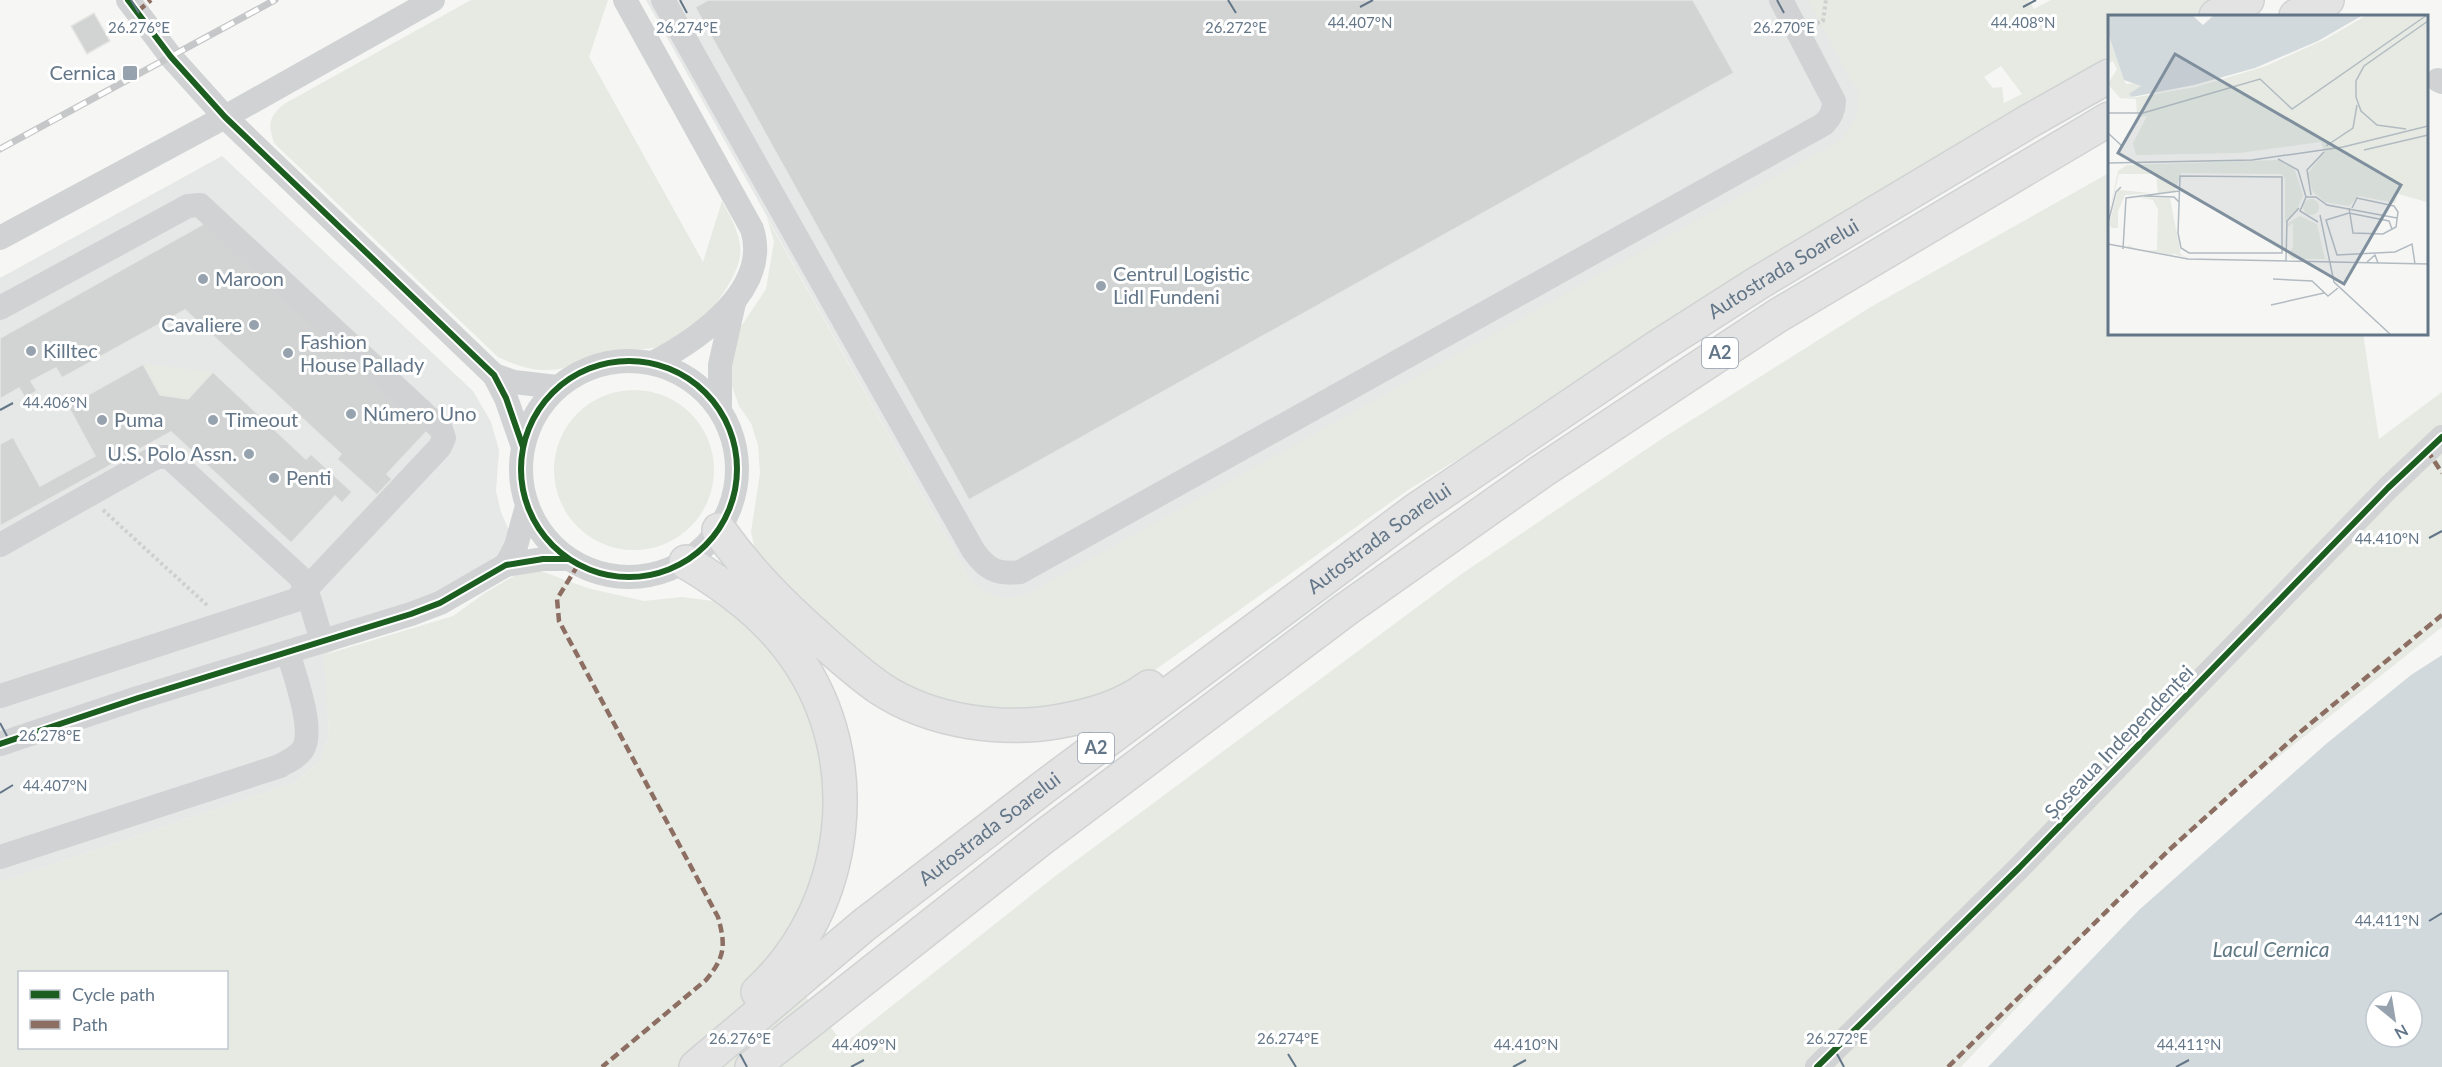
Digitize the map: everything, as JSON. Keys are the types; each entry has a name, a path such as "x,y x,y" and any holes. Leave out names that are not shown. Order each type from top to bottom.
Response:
{"highway":[{"path":"2218,15 2247,0"},
{"path":"2298,15 2327,0"},
{"name":"Autostrada Soarelui","path":"696,1067 864,925 1329,573 1416,510 1665,342 1788,265 2108,77"},
{"name":"Autostrada Soarelui","path":"752,1067 1042,838 1345,610 1542,471 1777,316 2108,120"},
{"path":"719,530 743,564 765,588 856,670 882,689 908,703 951,718 993,725 1044,724 1092,716 1133,699 1280,590 1329,573"},
{"path":"684,1067 720,1027 776,976 803,938 816,915 830,880 838,841 841,797 836,753 825,715 796,657 778,634 736,594 686,562"},
{"path":"767,1067 791,1034"}],"street":[{"path":"128,0 171,57 225,117 494,375 506,398 523,447"},
{"path":"0,238 225,117 433,0"},
{"path":"625,0 752,229 757,244 755,262 735,300 720,365 720,408"},
{"path":"663,0 973,550 993,571 1007,574 1020,572 1824,124 1834,109 1834,101 1781,0"},
{"path":"0,308 188,206 200,204 444,433 440,447 307,591 296,600 0,696"},
{"path":"653,363 694,339 735,300"},
{"path":"628,360 653,363 679,372 702,387 720,408 734,437 738,469 733,501 719,530 704,548 686,562 661,573 633,578 605,575 568,559 551,544 537,526 527,506 522,486 520,466 523,447 535,414 557,387 579,373 602,363 628,360"},
{"path":"494,375 514,382 557,387"},
{"name":"Șoseaua Independenței","path":"1817,1067 2019,868 2388,488 2442,437"},
{"path":"0,545 151,460 158,457 169,457 300,577 307,591 321,641"},
{"path":"506,565 516,546 527,506"},
{"path":"0,744 138,698 425,609 506,565 543,559 568,559"},
{"path":"0,857 280,766 298,755 304,747 307,730 288,652"}],"path":[{"path":"88,496 226,622"}],"shaded area":[{"path":"471,0 608,0 589,57 703,262 722,201 740,242 740,256 732,279 715,305 684,336 667,345 610,352 558,369 540,370 523,367 498,357 274,143 270,126 272,117 284,104"},
{"path":"646,0 1917,0 1984,77 1079,696 970,580"},
{"path":"1808,0 2029,0 2034,9 2051,0 2222,0 2194,15 2108,15 2108,64 2000,125 1408,490 1117,697 1053,714 949,707 901,687 848,649 766,572 755,549 751,532 760,473 758,445 751,423 739,406 730,380 729,353 738,331 766,289 774,242 767,218 970,580 984,591 998,597 1012,598 1030,593 1841,140 1850,129 1858,107 1858,93","holes":["2001,66 2022,94 2004,103 2002,87 1993,88 1984,77"]},
{"path":"222,156 473,391 491,422 499,450 496,491 501,512 511,535 526,558 325,655 329,737 320,761 294,783 0,882 0,278"},
{"path":"2108,174 2108,334 2363,334 2379,439 2442,392 2442,627 2247,782 2116,902 1961,1067 0,1067 0,882 294,783 320,761 329,737 324,655 453,616 485,593 519,573 541,571 587,588 644,601 682,597 721,602 764,639 795,681 812,719 826,787 823,832 809,900 777,961 844,1044 1054,877 1463,573 1663,438 1869,308"},
{"path":"143,364 213,372 187,399 160,395"},
{"path":"634,390 665,396 690,414 708,439 714,470 708,501 690,526 665,544 634,550 603,544 578,526 560,501 554,470 560,439 578,414 603,396"}],"water":[{"name":"Lacul Cernica","path":"2442,655 2442,1067 1988,1067 2139,910 2326,744 2411,675"}],"building":[{"name":"Centrul Logistic Lidl Fundeni","path":"708,0 1693,0 1734,73 969,500 695,7"},
{"path":"94,13 110,41 87,54 71,26"},
{"name":"Fashion House Pallady","path":"205,223 428,430 387,474 392,479 377,495 337,459 341,454 185,310 62,378 56,368 31,381 37,391 25,398 19,388 0,399 0,338"},
{"name":"Fashion House Pallady","path":"143,364 160,395 188,399 213,372 306,459 311,454 352,492 342,503 335,496 291,543 171,432 0,526 0,444 13,437 40,486 95,456 68,406"}],"railway":[{"path":"0,149 275,0"}],"marked path":[{"path":"138,11 151,0"},
{"path":"2427,450 2442,473"},
{"path":"578,565 557,599 559,621 718,917 723,944 717,965 706,980 602,1067"},
{"path":"1948,1067 2169,850 2299,733 2442,615"}],"cycle path":[{"path":"128,0 171,57 225,117 494,375 506,398 523,447"},
{"path":"618,361 640,361 660,365 680,373 706,392 725,418 733,438 737,469 733,500 725,520 706,546 680,565 660,573 640,577 618,577 598,573 578,565 560,553 545,538 533,520 525,500 521,480 521,458 525,438 533,418 545,400 560,385 578,373 598,365 618,361"},
{"path":"1817,1067 2019,868 2388,488 2442,437"},
{"path":"0,744 138,698 411,614 440,603 506,565 543,559 568,559"}],"place":[{"name":"Cernica","path":"130,73"},
{"name":"Maroon","path":"203,279"},
{"name":"Centrul Logistic Lidl Fundeni","path":"1101,286"},
{"name":"Cavaliere","path":"254,325"},
{"name":"Killtec","path":"31,351"},
{"name":"Fashion House Pallady","path":"288,353"},
{"name":"Número Uno","path":"351,414"},
{"name":"Puma","path":"102,420"},
{"name":"Timeout","path":"213,420"},
{"name":"U.S. Polo Assn.","path":"249,454"},
{"name":"Penti","path":"274,478"}]}
